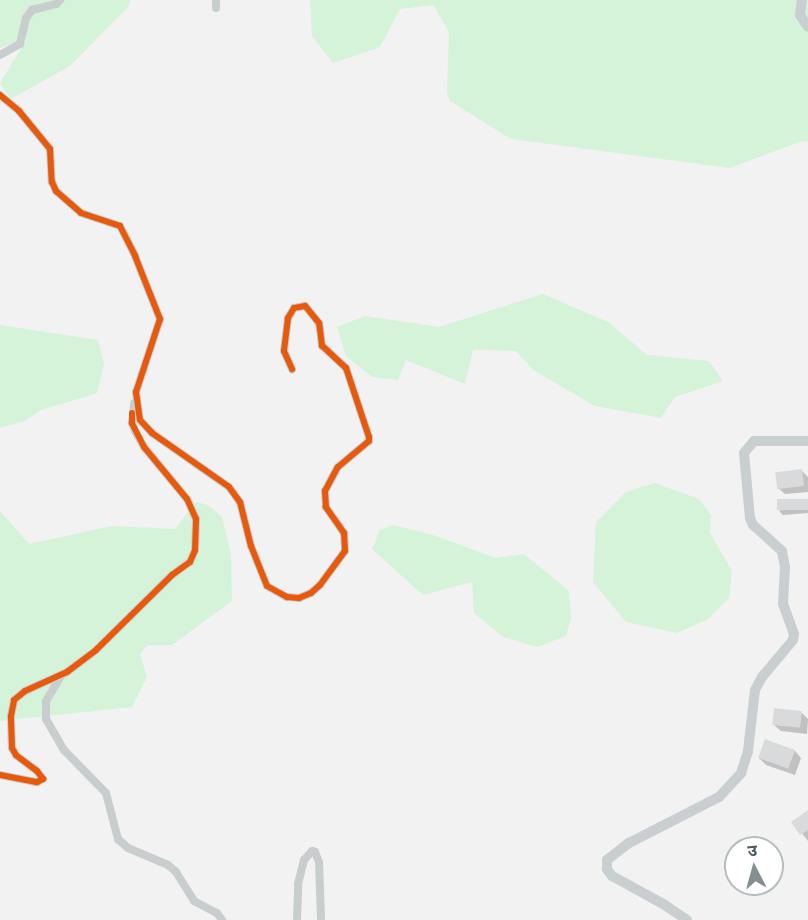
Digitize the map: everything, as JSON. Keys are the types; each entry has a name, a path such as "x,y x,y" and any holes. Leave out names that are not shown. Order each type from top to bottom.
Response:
{"main road":[{"path":"802,0 800,15 808,27"},
{"path":"687,920 665,905 612,876 607,869 607,860 629,843 708,805 719,797 741,773 748,751 755,690 762,677 793,640 794,634 783,604 785,567 782,551 753,525 750,518 744,453 754,441 808,441"}],"street":[{"path":"0,55 20,44 26,18 32,10 56,4 60,0"},
{"path":"0,95 20,111 50,149 52,182 56,191 81,213 120,226 135,256 160,318 141,370 132,415 135,431 144,447 186,499 196,519 195,550 190,562 172,575 96,650 62,675 25,691 14,700 12,748 16,755 41,775 42,781 0,775"},
{"path":"136,399 139,416 146,428 223,481 237,497 251,546 267,586 287,597 299,598 320,585 345,551 344,533 326,507 325,491 338,466 369,441 369,437 346,368 322,346 319,323 305,306 294,308 288,318 284,351 292,369"},
{"path":"62,675 46,701 46,719 64,750 106,793 118,838 128,848 168,865 176,872 194,901 217,913 222,920"},
{"path":"297,920 300,876 304,860 312,851 315,852 319,862 321,920"}],"green space":[{"path":"0,0 131,0 128,7 70,66 11,99 0,83 27,39 0,48"},
{"path":"310,0 808,0 808,142 802,141 730,168 511,139 450,101 447,93 449,32 433,5 400,9 380,47 333,63 312,36"},
{"path":"543,294 608,322 647,355 709,361 723,381 675,397 661,418 595,406 533,370 516,351 473,350 465,384 406,360 398,380 372,377 346,356 337,327 365,316 439,327"},
{"path":"0,325 98,340 104,364 97,393 42,410 22,422 0,428"},
{"path":"655,483 699,499 711,515 710,533 732,571 729,598 708,619 677,633 626,622 593,582 596,522 626,492"},
{"path":"196,502 208,505 222,517 231,554 232,601 172,645 148,645 140,654 147,677 132,707 0,721 0,511 29,544 112,526 175,529"},
{"path":"393,525 433,535 496,558 524,554 569,591 571,618 566,636 537,647 503,637 474,613 472,582 423,595 372,549 380,530"}],"building":[{"path":"802,469 804,486 777,489 775,472"},
{"path":"777,499 808,499 808,510 777,510"},
{"path":"774,708 802,711 800,728 772,725"},
{"path":"765,739 795,750 788,769 758,758"},
{"path":"808,810 808,830 800,835 791,822"}],"cycle path":[{"path":"0,95 19,111 50,149 52,182 56,191 81,213 120,226 135,256 160,319 136,392 140,420 152,433 229,487 240,502 251,546 267,586 287,597 299,598 311,593 320,585 345,551 344,533 326,507 325,491 338,467 369,441 369,437 346,368 322,346 319,323 305,306 294,308 288,318 284,351 292,369"},
{"path":"0,775 37,782 43,779 37,771 16,755 12,748 11,716 14,700 25,691 67,672 96,650 172,575 190,562 195,550 196,519 187,499 144,447 132,423 132,413"}]}
